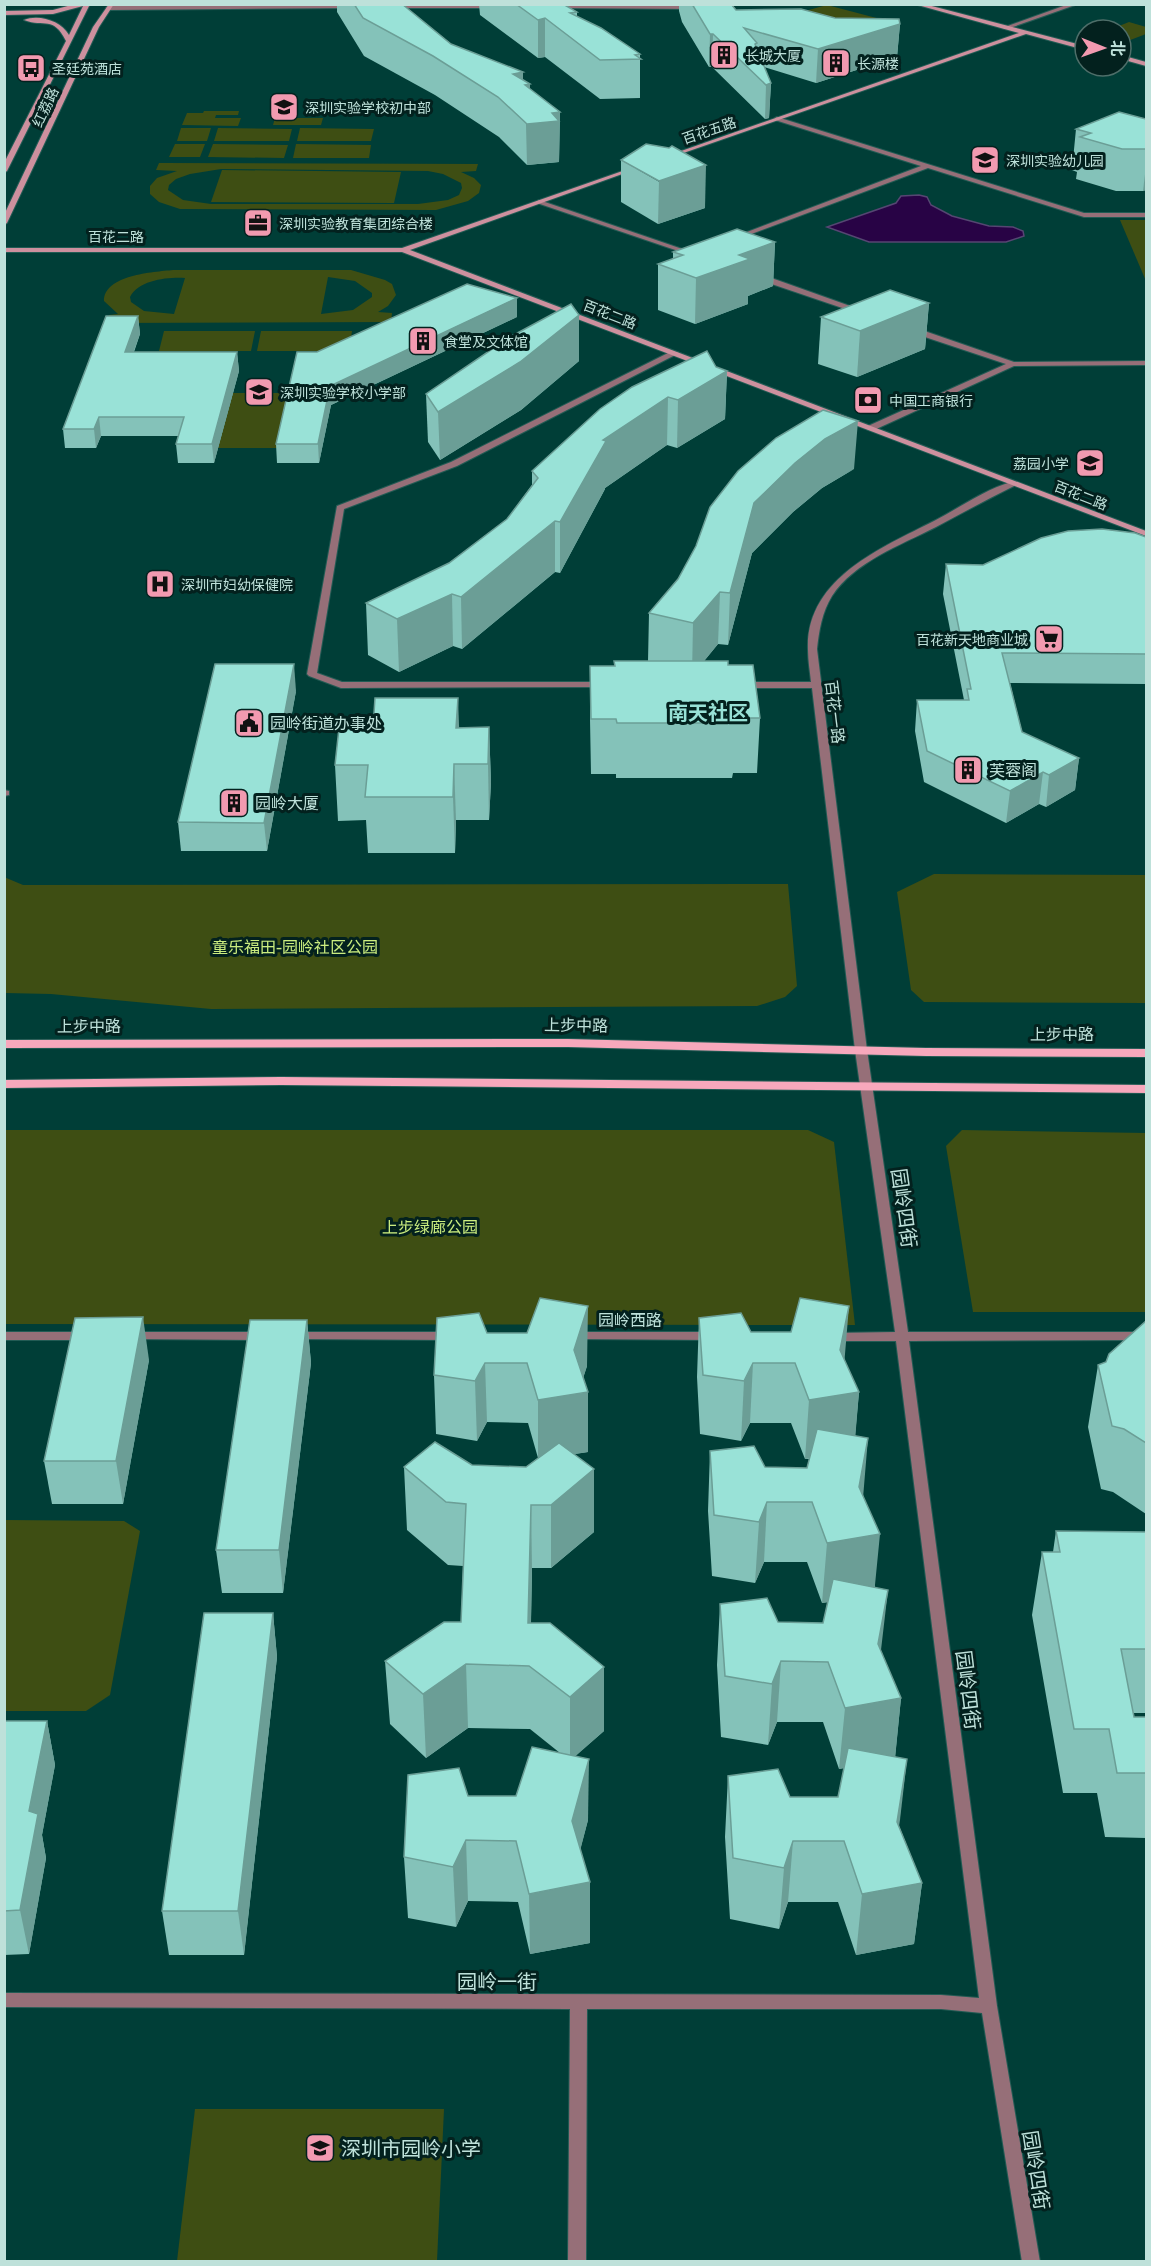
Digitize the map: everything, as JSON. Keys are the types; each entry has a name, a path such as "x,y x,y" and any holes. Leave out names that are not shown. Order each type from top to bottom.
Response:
{"main road":[{"path":"4,1036 47,1044"},
{"name":"上步中路","path":"4,1044 568,1043 861,1050 1146,1053"},
{"path":"4,1084 281,1081 1146,1089"}],"street":[{"path":"4,13 53,12 85,4"},
{"name":"红荔路","path":"4,171 85,4"},
{"path":"916,4 1073,45"},
{"path":"1005,28 1076,4"},
{"path":"110,6 366,6"},
{"name":"红荔路","path":"4,223 89,40 110,6"},
{"path":"378,6 502,6"},
{"path":"549,6 704,7"},
{"path":"4,20 52,23 63,29 68,40"},
{"name":"百花五路","path":"658,160 1024,33"},
{"path":"777,119 1084,214 1146,214"},
{"path":"402,250 647,164"},
{"path":"726,242 928,166"},
{"path":"539,202 693,254 704,254"},
{"name":"百花二路","path":"4,250 402,250 1146,534"},
{"path":"748,273 869,315"},
{"path":"902,326 1013,364 1146,363"},
{"path":"614,685 341,685 312,674 340,508 454,464 675,353"},
{"path":"871,429 1013,364"},
{"name":"百花一路","path":"867,1087 816,685 812,650 813,633 820,611 832,590 850,572 875,555 1011,484"},
{"path":"733,685 816,685"},
{"name":"园岭四街","path":"867,1087 989,2006 1031,2262"},
{"path":"4,1336 464,1336"},
{"name":"园岭西路","path":"559,1336 725,1336"},
{"path":"819,1337 1146,1336"},
{"name":"园岭一街","path":"4,2000 941,2002 989,2006"},
{"path":"577,2262 579,2002"}],"green space":[{"path":"827,5 884,20 852,30 794,14"},
{"path":"1133,23 1146,27 1146,34 1133,39"},
{"path":"204,111 239,111 238,115 216,115 215,118 241,118 238,126 182,125 187,113 203,113"},
{"path":"275,118 323,118 321,125 273,125"},
{"path":"181,128 211,128 207,141 177,141"},
{"path":"218,128 292,129 289,141 214,141"},
{"path":"300,128 374,129 371,141 297,141"},
{"path":"175,144 205,144 200,157 169,157"},
{"path":"213,144 288,145 284,158 208,157"},
{"path":"296,144 371,145 369,158 293,158"},
{"path":"159,163 478,164 476,171 461,172 474,178 481,185 479,193 468,201 436,210 180,209 159,202 150,194 150,186 157,178 177,171 156,170","holes":["221,169 428,171 443,174 461,183 462,188 459,195 448,200 418,204 211,204 183,200 168,190 169,185 176,179 190,174"]},
{"path":"222,170 401,172 394,203 211,202"},
{"path":"1120,220 1146,220 1146,281"},
{"path":"173,270 351,270 385,280 392,284 396,295 388,306 378,312 392,313 391,322 106,323 109,315 118,314 104,301 106,292 112,285 131,276","holes":["328,277 355,281 372,293 372,297 353,310 321,314","185,278 174,314 144,311 131,302 130,297 134,291 147,283 162,279"]},
{"path":"164,331 255,331 251,351 159,351"},
{"path":"261,331 352,331 349,351 257,351"},
{"path":"233,393 293,393 281,448 218,448"},
{"path":"934,874 1146,875 1146,1003 924,1002 911,990 897,892"},
{"name":"童乐福田-园岭社区公园","path":"4,877 23,885 788,884 797,986 785,997 757,1006 211,1009 51,994 5,993"},
{"name":"上步绿廊公园","path":"4,1130 808,1130 834,1142 855,1325 5,1324"},
{"path":"962,1130 1146,1133 1146,1312 973,1312 946,1146"},
{"path":"5,1520 124,1521 140,1531 110,1695 86,1711 5,1711"},
{"path":"195,2109 444,2109 437,2261 177,2261"}],"shaded area":[{"path":"901,196 927,197 931,205 952,216 989,226 1013,227 1023,231 1024,236 1006,242 869,242 827,227 896,203"}],"building":[{"path":"354,4 402,4 451,44 523,72 513,74 530,84 525,85 560,112 552,113 559,121 527,124 498,97 433,56 363,18"},
{"path":"516,4 563,4 577,12 570,13 601,28 640,54 635,55 641,59 600,60 545,18 538,20"},
{"path":"692,4 731,4 736,10 801,9 835,18 899,19 900,24 818,49 744,28 757,43 755,44 771,83 766,85 713,34 710,34"},
{"path":"1119,112 1146,119 1146,149 1122,149 1080,137 1091,133 1076,129"},
{"path":"646,144 669,148 672,146 706,165 659,181 621,160"},
{"path":"737,229 775,242 739,255 750,259 696,278 658,264 683,255 673,252"},
{"path":"467,284 517,298 330,386 318,444 276,444 297,352 317,352"},
{"path":"890,290 929,303 860,331 821,317"},
{"path":"571,304 579,315 520,362 438,412 426,394 510,337"},
{"path":"106,316 138,316 125,352 237,352 212,444 176,444 184,417 99,417 94,429 63,429"},
{"path":"707,351 716,367 727,371 678,400 668,397 603,440 606,441 560,522 555,521 461,597 452,594 397,619 366,603 449,563 507,519 538,478 532,471 600,409 632,387"},
{"path":"823,410 858,421 825,439 795,463 754,503 730,593 720,592 693,623 649,613 678,579 696,546 710,507 738,471 776,438"},
{"path":"1102,529 1135,533 1146,537 1146,654 1002,653 1022,732 1079,758 1049,775 1043,772 1010,791 927,751 917,700 969,700 967,689 971,689 946,564 983,565 1041,538 1068,531"},
{"path":"614,661 728,661 728,665 753,665 760,718 734,718 735,723 617,723 616,719 591,719 590,666 615,666"},
{"name":"园岭大厦","path":"215,664 294,664 264,823 178,822"},
{"path":"375,698 458,698 456,728 489,727 488,764 454,764 453,797 365,797 368,765 335,765 339,728 373,728"},
{"path":"540,1298 588,1306 574,1350 588,1392 538,1400 527,1363 485,1363 475,1381 434,1375 437,1318 479,1313 487,1333 527,1333"},
{"path":"800,1298 849,1306 840,1350 859,1392 809,1400 795,1363 753,1363 744,1381 703,1375 699,1318 741,1313 751,1332 791,1332"},
{"path":"143,1317 116,1461 44,1461 75,1318"},
{"path":"250,1320 307,1320 279,1550 216,1550"},
{"path":"1146,1321 1146,1443 1124,1429 1112,1426 1098,1365 1106,1362 1109,1354"},
{"path":"817,1429 868,1438 859,1487 880,1534 827,1543 812,1502 767,1502 759,1522 714,1515 710,1451 754,1446 765,1467 807,1468"},
{"path":"435,1442 472,1465 526,1467 559,1443 594,1469 551,1505 531,1505 528,1623 550,1623 604,1667 570,1697 529,1666 466,1664 423,1694 385,1661 444,1622 461,1622 466,1504 446,1502 404,1467"},
{"path":"1056,1531 1146,1532 1146,1649 1121,1649 1134,1717 1146,1717 1146,1773 1117,1773 1109,1729 1074,1729 1042,1552 1060,1552"},
{"path":"833,1579 888,1590 878,1644 901,1698 845,1708 828,1662 781,1661 772,1684 725,1676 720,1604 767,1598 778,1622 823,1623"},
{"path":"204,1613 273,1613 238,1911 162,1911"},
{"path":"4,1721 47,1721 29,1811 38,1814 20,1910 4,1911"},
{"path":"532,1747 589,1759 572,1821 590,1882 529,1894 516,1841 466,1840 453,1867 404,1857 408,1775 459,1768 468,1796 516,1796"},
{"path":"848,1748 907,1759 897,1822 922,1883 862,1894 844,1841 793,1841 784,1868 733,1858 728,1776 778,1769 790,1797 838,1797"}],"place":[{"name":"长城大厦","path":"724,55"},
{"name":"长源楼","path":"836,63"},
{"name":"圣廷苑酒店","path":"31,68"},
{"name":"深圳实验学校初中部","path":"284,107"},
{"name":"深圳实验幼儿园","path":"985,160"},
{"name":"深圳实验教育集团综合楼","path":"258,223"},
{"name":"食堂及文体馆","path":"423,341"},
{"name":"深圳实验学校小学部","path":"259,392"},
{"name":"中国工商银行","path":"868,400"},
{"name":"荔园小学","path":"1090,463"},
{"name":"深圳市妇幼保健院","path":"160,584"},
{"name":"百花新天地商业城","path":"1049,639"},
{"name":"园岭街道办事处","path":"249,723"},
{"name":"芙蓉阁","path":"968,770"},
{"name":"园岭大厦","path":"234,803"},
{"name":"深圳市园岭小学","path":"320,2148"}],"district":[{"name":"南天社区","path":"708,712"}]}
